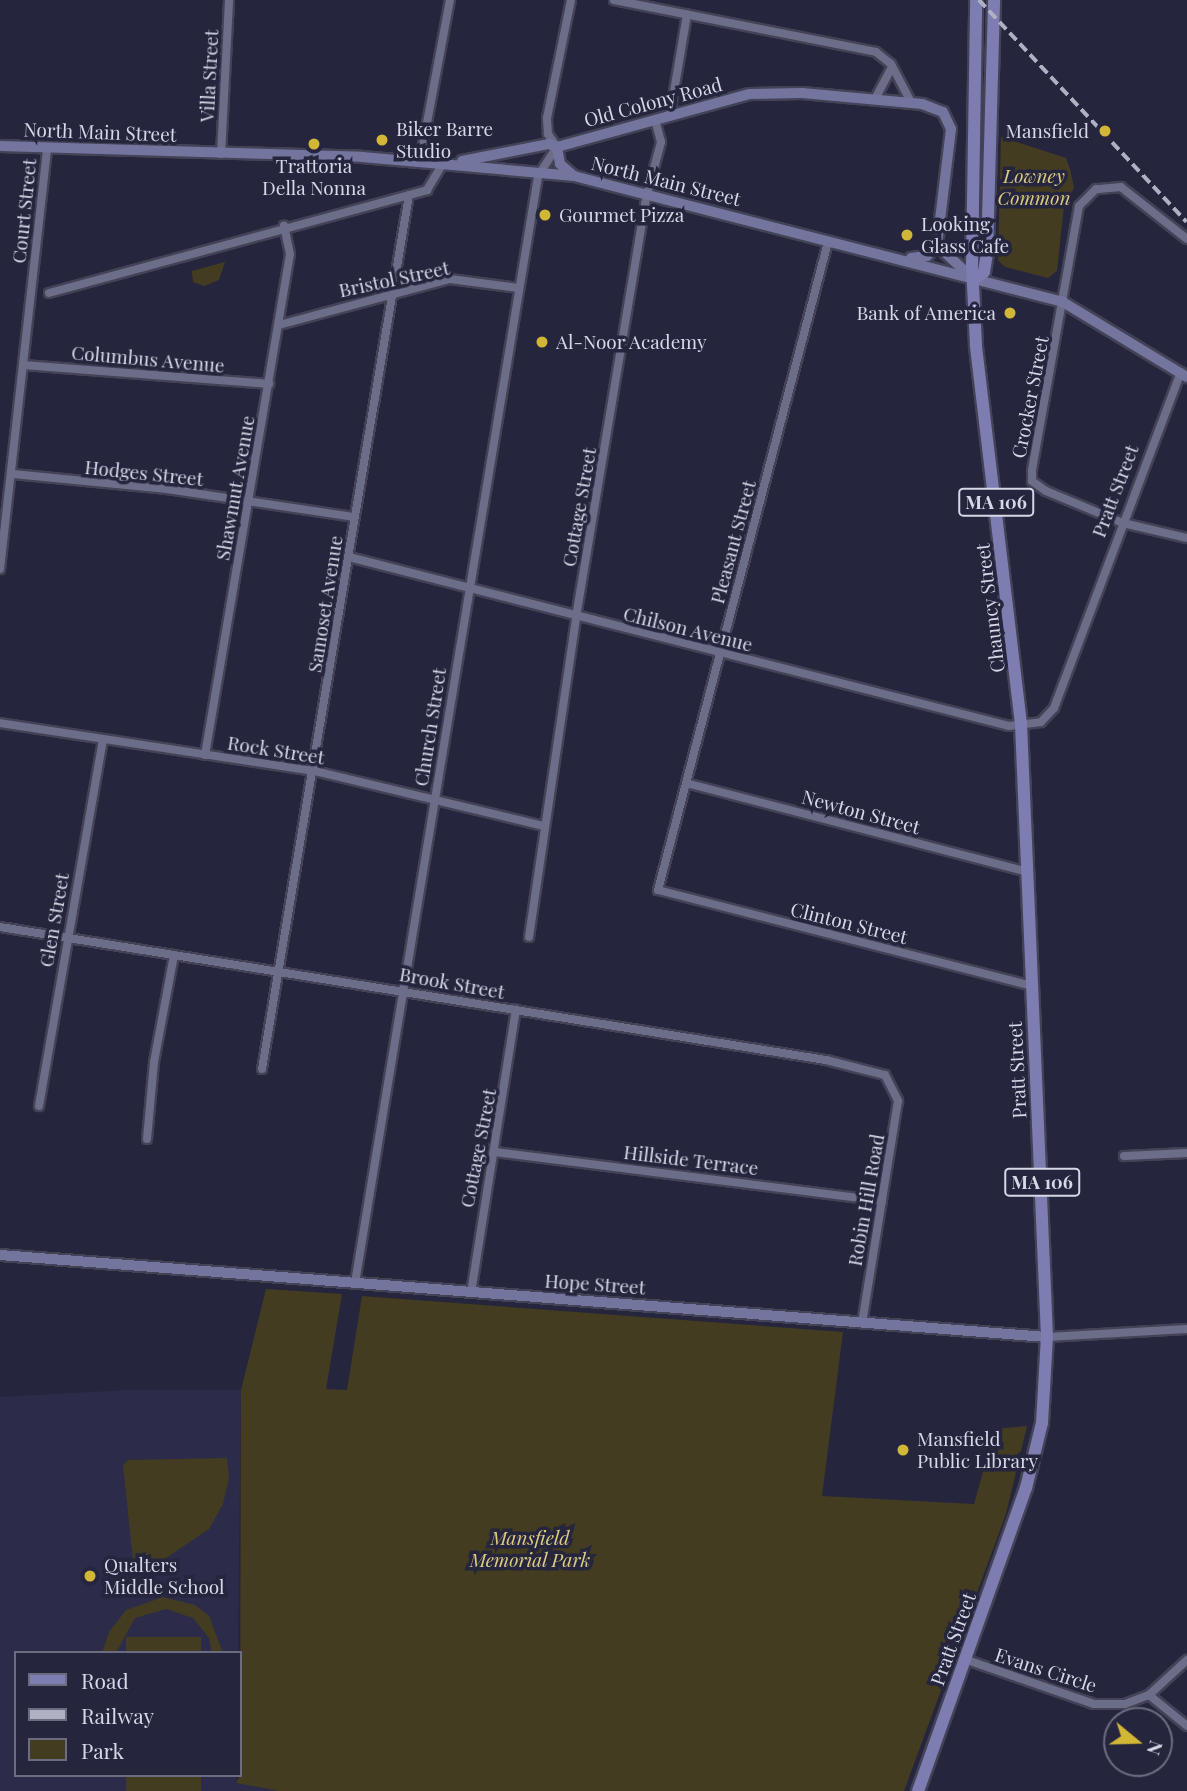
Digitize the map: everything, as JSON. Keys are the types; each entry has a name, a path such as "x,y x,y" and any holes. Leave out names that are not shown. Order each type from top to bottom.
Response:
{"main road":[{"name":"Chauncy Street","path":"976,0 975,345 1021,724"},
{"name":"Chauncy Street","path":"974,279 984,272 987,254 993,0"},
{"name":"Old Colony Road","path":"444,162 489,158 549,144 556,147 670,115 775,92 911,102 937,108 951,129 937,244"},
{"name":"North Main Street","path":"0,146 420,160 538,176 574,176 1063,302 1184,375"},
{"path":"556,147 560,164 574,176"},
{"path":"898,259 922,258 937,244 945,257 974,279"},
{"name":"Pratt Street","path":"918,1791 967,1660 1042,1423 1047,1337 1021,724"},
{"name":"Hope Street","path":"0,1255 1047,1337"}],"street":[{"name":"Villa Street","path":"221,154 229,0"},
{"path":"420,160 450,0"},
{"path":"538,176 556,147 548,134 547,118 571,0"},
{"path":"614,0 876,52 892,67 911,102"},
{"path":"670,115 687,14"},
{"path":"875,99 892,67"},
{"name":"Cottage Street","path":"529,937 576,617 647,194 661,142 655,120"},
{"name":"Court Street","path":"0,569 13,474 47,148"},
{"path":"49,293 284,226 427,190 444,162"},
{"name":"Church Street","path":"355,1283 401,991 538,176"},
{"path":"1063,302 1074,219 1085,197 1096,189 1108,185 1131,191 1187,239"},
{"name":"Samoset Avenue","path":"262,1069 315,771 409,195"},
{"name":"Shawmut Avenue","path":"205,755 290,254 284,226"},
{"name":"Pleasant Street","path":"658,890 828,242"},
{"name":"Bristol Street","path":"279,325 392,292 450,279 519,288"},
{"name":"Crocker Street","path":"1063,302 1032,481 1046,491 1123,523"},
{"name":"Columbus Avenue","path":"24,365 269,384"},
{"name":"Pratt Street","path":"1021,724 1051,714 1123,523 1184,375"},
{"name":"Hodges Street","path":"13,474 355,517"},
{"path":"1123,523 1187,538"},
{"name":"Chilson Avenue","path":"349,557 1009,726 1021,724"},
{"name":"Rock Street","path":"0,723 315,771 544,827"},
{"name":"Glen Street","path":"39,1106 66,938 103,740"},
{"name":"Newton Street","path":"686,783 1027,872"},
{"name":"Clinton Street","path":"658,890 1032,986"},
{"name":"Brook Street","path":"0,927 837,1062 886,1074 893,1083"},
{"path":"147,1139 155,1062 174,955"},
{"name":"Cottage Street","path":"471,1293 516,1010"},
{"name":"Robin Hill Road","path":"862,1322 898,1101 893,1083"},
{"name":"Hillside Terrace","path":"495,1152 882,1201"},
{"path":"1124,1156 1187,1153"},
{"name":"Hope Street","path":"1047,1337 1187,1329"},
{"name":"Evans Circle","path":"967,1660 1094,1704 1125,1704 1149,1695"},
{"path":"1187,1660 1149,1695 1187,1726"}],"shaded area":[{"path":"126,1390 241,1390 238,1651 14,1651 14,1777 236,1777 236,1783 278,1791 0,1791 0,1397"}],"green space":[{"name":"Lowney Common","path":"1001,137 1066,158 1070,169 1074,188 1064,206 1057,271 1048,278 1005,267 998,260"},
{"path":"225,262 219,280 204,286 193,282 192,271"},
{"name":"Mansfield Memorial Park","path":"266,1289 342,1294 326,1389 347,1390 362,1296 843,1332 822,1496 974,1504 995,1429 1027,1426 1006,1514 904,1791 279,1791 236,1783 239,1777 242,1777 241,1390"},
{"path":"227,1458 229,1478 223,1504 209,1529 163,1560 138,1564 133,1561 123,1465 128,1460"},
{"path":"163,1597 195,1605 209,1616 222,1651 212,1651 209,1638 193,1618 166,1609 135,1618 117,1651 103,1651 109,1632 126,1610"},
{"path":"126,1637 201,1637 201,1651 126,1651"},
{"path":"126,1777 201,1777 201,1791 126,1791"}],"railway":[{"path":"979,0 1187,222"}],"place":[{"name":"Mansfield","path":"1105,131"},
{"name":"Biker Barre Studio","path":"382,140"},
{"name":"Trattoria Della Nonna","path":"314,144"},
{"name":"Gourmet Pizza","path":"545,215"},
{"name":"Looking Glass Cafe","path":"907,235"},
{"name":"Bank of America","path":"1010,313"},
{"name":"Al-Noor Academy","path":"542,342"},
{"name":"Mansfield Public Library","path":"903,1450"},
{"name":"Qualters Middle School","path":"90,1576"}]}
